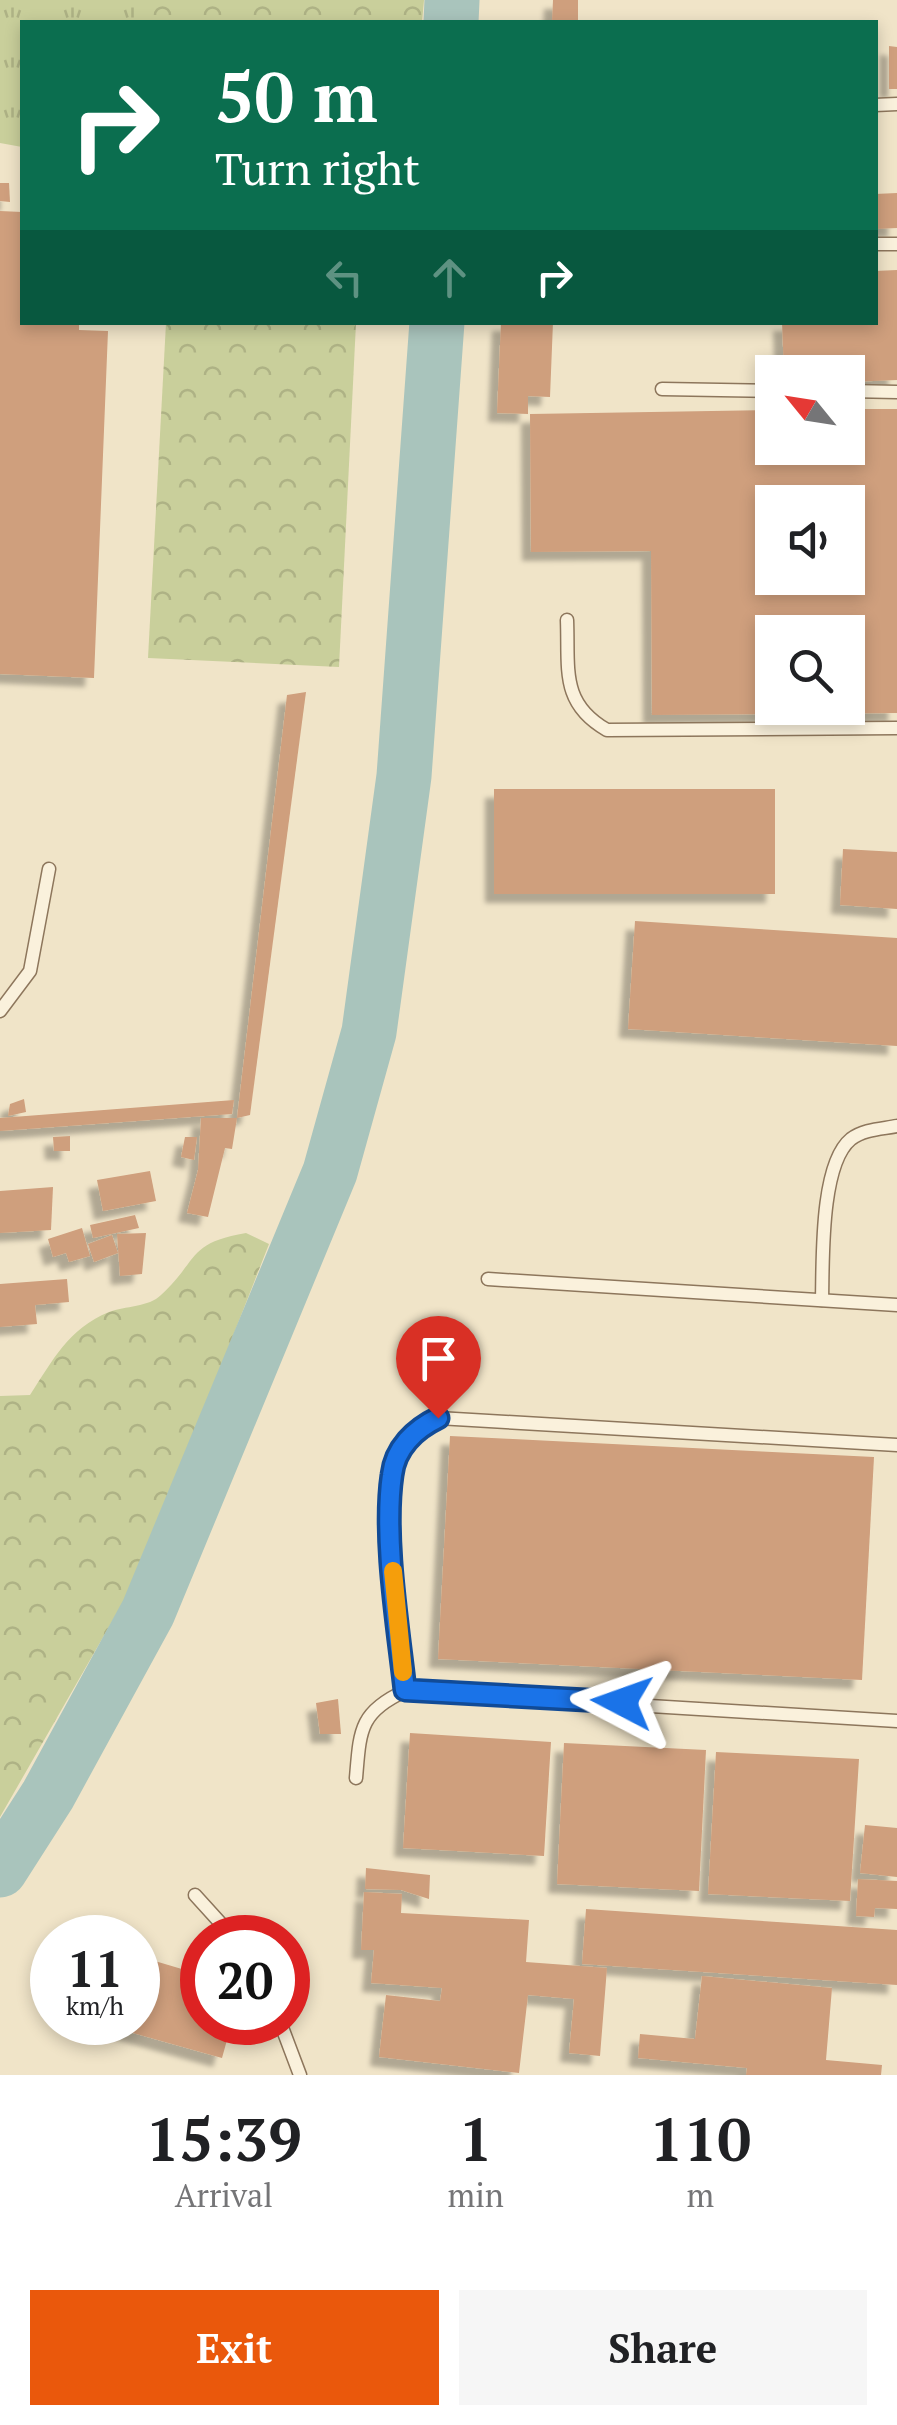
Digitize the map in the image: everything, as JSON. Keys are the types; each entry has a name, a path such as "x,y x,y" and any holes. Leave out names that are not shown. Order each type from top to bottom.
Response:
{"lane":[{"path":"662,389 755,391"},
{"path":"865,391 897,392"},
{"path":"567,620 570,690 584,717 608,730 897,728"},
{"path":"0,1010 30,972 49,869"},
{"path":"822,1300 824,1234 840,1152 862,1132 897,1126"},
{"path":"488,1279 897,1305"},
{"path":"405,1690 394,1591 392,1473 403,1445 418,1428 438,1418 897,1445"},
{"path":"356,1778 364,1721 382,1702 405,1690 897,1721"},
{"path":"195,1895 213,1915"},
{"path":"289,2045 300,2075"}],"green space":[{"path":"0,0 136,0 136,20 20,20 20,147 0,143"},
{"path":"136,0 424,0 422,20 136,20"},
{"path":"166,325 356,325 339,667 148,658"},
{"path":"246,1233 269,1244 141,1571 0,1817 0,1396 30,1395 54,1358 83,1327 109,1312 156,1299 203,1248"}],"building":[{"path":"553,0 578,0 578,20 552,20"},
{"path":"889,46 897,47 897,89 889,89"},
{"path":"0,183 9,183 10,202 0,201"},
{"path":"897,193 897,228 878,229 878,194"},
{"path":"0,211 20,212 20,325 79,325 79,330 108,331 94,678 0,674"},
{"path":"897,270 897,380 865,381 865,355 783,355 782,325 878,325 878,271"},
{"path":"501,325 553,325 550,397 528,396 528,414 497,413"},
{"path":"865,409 897,409 897,713 865,713 865,615 755,615 755,714 652,715 651,551 531,552 530,414 755,410 755,465 865,465"},
{"path":"306,692 250,1115 237,1118 287,695"},
{"path":"494,789 775,789 775,894 494,894"},
{"path":"843,849 897,852 897,909 840,905"},
{"path":"635,921 897,938 897,1046 628,1029"},
{"path":"24,1099 26,1112 8,1116 10,1104"},
{"path":"234,1100 232,1114 0,1131 0,1118"},
{"path":"201,1118 237,1118 232,1149 225,1148 208,1217 187,1213 198,1170"},
{"path":"70,1136 70,1151 54,1151 53,1137"},
{"path":"185,1137 197,1137 194,1160 181,1157"},
{"path":"150,1171 156,1201 103,1211 97,1180"},
{"path":"53,1187 51,1230 0,1233 0,1191"},
{"path":"135,1215 139,1228 93,1238 90,1225"},
{"path":"82,1228 90,1256 69,1262 66,1253 53,1257 48,1239"},
{"path":"146,1233 142,1274 120,1276 117,1234"},
{"path":"112,1235 118,1253 94,1262 88,1244"},
{"path":"67,1279 69,1302 35,1305 37,1324 0,1327 0,1284"},
{"path":"450,1436 874,1457 862,1680 438,1659"},
{"path":"338,1699 341,1734 320,1734 316,1703"},
{"path":"410,1733 551,1742 544,1856 403,1848"},
{"path":"564,1743 706,1750 699,1891 557,1884"},
{"path":"716,1752 859,1759 850,1901 708,1894"},
{"path":"865,1825 897,1828 897,1877 860,1873"},
{"path":"366,1868 430,1875 429,1899 401,1890 365,1889"},
{"path":"858,1879 897,1881 897,1909 875,1908 874,1917 856,1916"},
{"path":"364,1892 402,1894 401,1913 529,1920 526,1962 607,1968 600,2056 569,2053 574,1999 528,1995 519,2073 379,2057 386,1995 440,2001 442,1988 371,1983 374,1950 361,1950"},
{"path":"586,1909 897,1930 897,1985 582,1964"},
{"path":"160,1963 180,1968 180,2045 226,2045 222,2058 160,2041"},
{"path":"702,1976 832,1988 826,2060 882,2065 881,2075 746,2075 747,2068 638,2058 640,2034 695,2039"}],"waterway":[{"path":"451,20 452,0"},
{"path":"0,1870 48,1795 148,1612 330,1172 369,1032 404,776 437,325"}],"slow traffic":[{"path":"393,1571 403,1672"}],"route":[{"path":"438,1418 418,1428 403,1445 392,1473 394,1591 405,1690 622,1702"}]}
